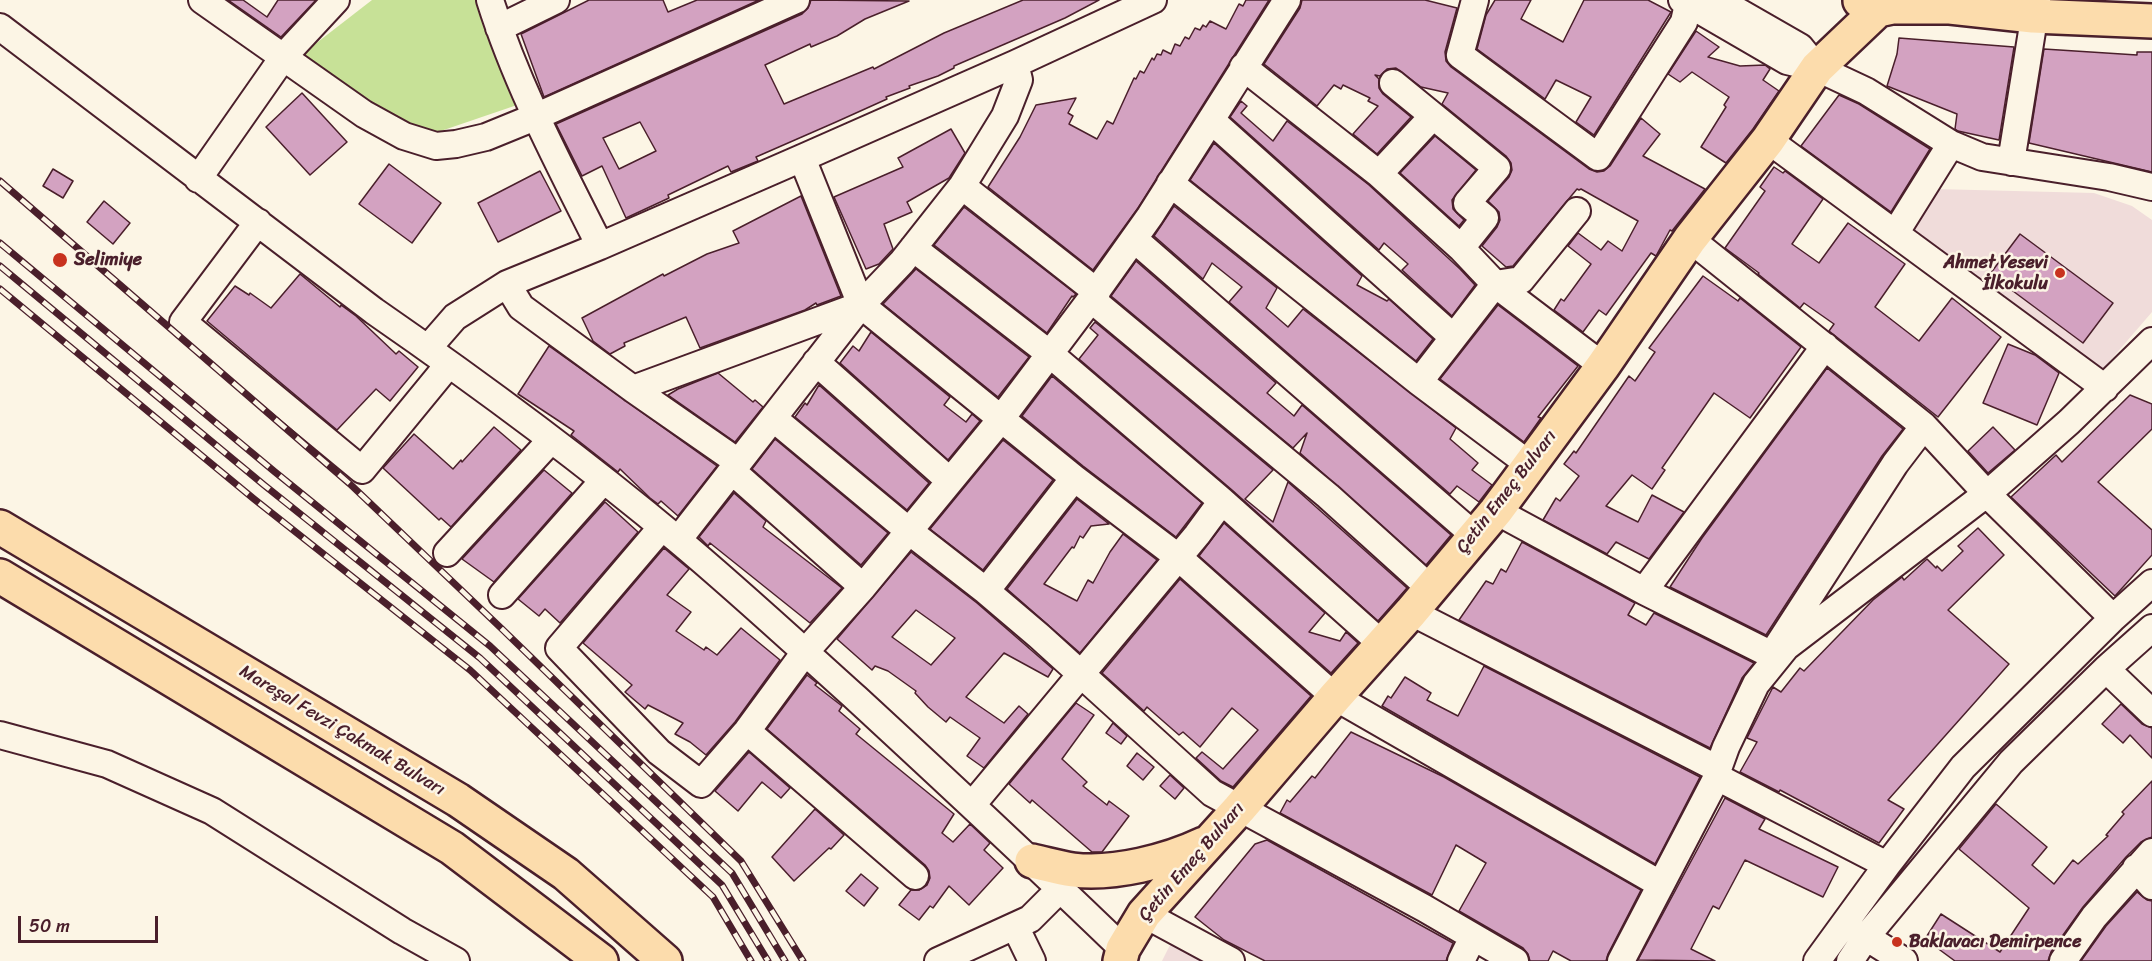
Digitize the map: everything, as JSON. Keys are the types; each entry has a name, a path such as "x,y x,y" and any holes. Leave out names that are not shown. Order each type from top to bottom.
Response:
{"main road":[{"name":"Çetin Emeç Bulvarı","path":"1122,955 1144,914 1421,601 1496,511 1602,366 1690,239 1768,140 1817,68 1870,3"},
{"path":"1870,3 1892,7 1951,4 2106,10 2152,21"},
{"name":"Mareşal Fevzi Çakmak Bulvarı","path":"0,527 458,800 566,874 665,961"},
{"path":"0,576 452,848 601,961"},
{"path":"1032,861 1074,870 1110,869 1155,862 1184,853 1211,840"}],"street":[{"path":"198,179 284,56 336,0"},
{"path":"490,0 535,117 600,246"},
{"path":"499,28 556,0"},
{"path":"214,4 364,114 404,136 436,146 486,137 796,0"},
{"path":"428,348 455,317 507,284 600,246 1015,64 1104,10 1153,0"},
{"path":"1015,64 1019,80 1005,116 962,186 902,262 861,305 735,466 559,648 659,752 701,784 747,731 805,652 863,587 1001,419 1050,354 1134,239 1212,121 1243,67 1287,0"},
{"path":"1475,0 1460,55 1598,157 1684,22 1687,2 1787,61 1817,68 1866,91 1951,144 1982,157 2109,177 2152,187"},
{"path":"1718,0 1800,47 1817,68"},
{"path":"2011,162 2035,8"},
{"path":"0,27 374,311 428,348 551,440 670,534 805,652 972,805 1061,888 1122,955"},
{"path":"1243,67 1379,174 1461,248 1495,284 1602,366"},
{"path":"1393,82 1432,117 1497,168 1467,203 1485,218 1461,248"},
{"path":"1379,174 1432,117"},
{"path":"1212,121 1453,337"},
{"path":"1768,140 1896,232 2104,388"},
{"path":"1896,232 1951,144"},
{"path":"802,158 861,305 1074,478 1178,557 1335,697 1660,885"},
{"path":"1170,183 1419,382 1530,465"},
{"path":"962,186 1094,295 1328,496 1421,601 1718,773 1887,865"},
{"path":"1419,382 1495,284 1521,280 1576,211"},
{"path":"258,222 183,322 362,470 449,364"},
{"path":"1134,239 1474,536"},
{"path":"1690,239 1924,426 1987,494 2113,618"},
{"path":"913,248 1050,354 1222,501 1382,644"},
{"path":"507,284 521,307 735,466 863,587"},
{"path":"633,389 861,305"},
{"path":"1756,684 1786,647 1987,494 2069,422 2152,340"},
{"path":"1644,591 1825,346"},
{"path":"816,362 950,481"},
{"path":"772,418 986,591 1212,793 1515,961"},
{"path":"1621,961 1718,773 1726,747 1772,655 1895,464 1924,426"},
{"path":"447,553 551,440"},
{"path":"986,591 1074,478"},
{"path":"502,595 603,481"},
{"path":"972,805 1222,501"},
{"path":"1496,511 1644,591 1772,655"},
{"path":"1817,961 1887,865 1964,767 2113,618 2152,584"},
{"path":"1850,961 1866,937 2011,762 2106,669 2152,628"},
{"path":"2106,669 2152,713"},
{"path":"747,731 915,876"},
{"path":"0,735 107,764 212,811 402,930 456,961"},
{"path":"2063,961 2094,917 2147,869"},
{"path":"938,961 1030,919 1061,888"},
{"path":"1144,914 1231,961"},
{"path":"1015,926 1032,961"},
{"path":"1461,961 1473,937"},
{"path":"1866,937 1904,961"}],"shaded area":[{"name":"Ahmet Yesevi İlkokulu","path":"1935,189 2094,193 2132,206 2152,220 2152,312 2102,370 1913,233"},
{"path":"1172,941 1210,961 1162,961"}],"green space":[{"path":"372,0 479,0 520,104 435,133 373,109 301,55"}],"building":[{"path":"228,0 243,0 267,17 278,0 316,0 281,37"},
{"path":"589,0 663,0 668,12 697,0 759,0 544,97 521,34"},
{"path":"811,0 909,1 865,19 837,36 811,47 810,44 765,65 784,104 873,67 874,69 944,33 1023,0 1099,0 1065,18 954,66 938,76 909,86 910,88 886,97 887,99 756,157 758,161 731,172 728,166 626,218 602,166 582,176 556,124 802,14 808,8","holes":["640,122 656,151 619,169 603,138"]},
{"path":"1246,0 1269,0 1138,208 1093,270 988,187 1020,137 1036,105 1076,98 1068,113 1073,116 1069,124 1097,139 1107,121 1113,124 1134,78 1136,79 1140,71 1144,73 1152,58 1154,60 1157,54 1161,55 1163,50 1171,54 1175,44 1180,46 1185,37 1189,39 1195,28 1200,30 1210,21 1226,29 1239,4 1243,6"},
{"path":"1302,0 1425,0 1457,8 1445,52 1446,61 1589,169 1597,172 1604,171 1610,166 1641,118 1660,134 1643,156 1705,189 1672,231 1670,230 1656,256 1651,253 1606,315 1599,310 1583,332 1554,310 1561,299 1564,301 1591,264 1568,246 1578,233 1601,250 1608,241 1622,251 1638,221 1581,189 1577,189 1513,266 1506,267 1482,246 1500,220 1499,212 1488,201 1509,177 1512,170 1511,163 1506,156 1442,104 1448,93 1421,87 1396,68 1387,69 1380,76 1375,75 1379,79 1379,88 1383,94 1411,117 1377,154 1353,134 1378,106 1368,101 1370,98 1343,85 1341,89 1334,85 1317,106 1264,64 1300,8"},
{"path":"1495,0 1531,0 1521,19 1563,42 1584,0 1648,0 1671,12 1594,135 1576,122 1591,97 1556,80 1545,99 1477,49 1486,15"},
{"path":"1696,31 1719,47 1708,57 1740,66 1765,65 1770,69 1763,80 1779,91 1726,163 1701,147 1726,107 1724,105 1729,97 1692,72 1680,82 1668,74"},
{"path":"1899,38 2014,47 1999,140 1958,131 1955,129 1957,114 1887,86 1897,54"},
{"path":"2044,49 2137,55 2137,52 2152,52 2152,172 2029,143"},
{"path":"302,93 347,142 310,175 266,127"},
{"path":"1839,95 1859,104 1930,149 1891,212 1801,146"},
{"path":"1241,101 1247,106 1241,113 1273,141 1287,121 1369,185 1460,269 1475,285 1452,316 1402,270 1408,264 1384,243 1379,250 1230,117"},
{"path":"951,129 965,153 949,178 907,202 912,212 884,224 893,249 879,264 866,269 834,197 903,167 898,158"},
{"path":"1435,136 1476,170 1452,200 1453,209 1464,220 1459,226 1400,173"},
{"path":"1214,143 1362,276 1357,285 1387,301 1389,299 1433,339 1416,361 1190,180"},
{"path":"389,164 441,203 412,243 359,204"},
{"path":"1774,167 1783,173 1785,171 1823,199 1792,244 1819,263 1848,223 1905,264 1875,307 1919,341 1952,298 2001,337 1938,417 1829,331 1834,324 1804,303 1800,308 1725,248 1765,191 1760,187"},
{"path":"53,169 73,181 63,198 43,186"},
{"path":"540,171 561,211 498,242 478,203"},
{"path":"801,196 841,296 817,305 816,303 805,310 700,348 686,317 624,343 625,346 610,354 593,341 582,318 663,274 664,276 707,254 739,243 733,231"},
{"path":"104,201 130,223 113,244 87,222"},
{"path":"1174,206 1277,288 1266,308 1288,327 1303,309 1456,428 1450,439 1478,463 1472,470 1492,485 1479,502 1457,486 1450,494 1229,302 1242,287 1212,263 1203,279 1154,236"},
{"path":"964,207 1076,294 1072,296 1047,333 934,245"},
{"path":"2020,234 2113,303 2083,343 1990,274"},
{"path":"1136,261 1276,383 1267,393 1294,416 1302,405 1451,535 1426,565 1300,453 1307,433 1293,448 1111,296"},
{"path":"916,269 1029,357 998,397 883,304"},
{"path":"300,274 340,307 341,305 356,316 396,354 399,351 418,367 390,401 376,389 337,430 207,321 235,286 249,295 250,293 271,308"},
{"path":"1703,276 1738,301 1740,298 1801,347 1750,418 1714,393 1662,468 1665,470 1652,489 1632,475 1606,506 1638,522 1652,495 1684,512 1649,559 1616,542 1607,554 1543,520 1556,498 1560,501 1579,476 1564,464 1574,451 1576,453 1629,376 1635,381 1655,352 1649,348"},
{"path":"1498,305 1578,366 1538,417 1541,418 1524,442 1440,379"},
{"path":"1095,322 1273,470 1245,499 1273,522 1288,482 1407,588 1378,621 1232,490 1079,359 1098,335 1090,328"},
{"path":"871,332 950,397 944,405 966,422 972,414 980,421 948,460 840,363 853,346 859,351"},
{"path":"2008,344 2035,355 2059,373 2037,425 1983,403"},
{"path":"549,346 717,466 678,516 661,501 658,504 650,498 620,469 618,472 571,435 574,431 518,394"},
{"path":"1827,368 1903,429 1882,456 1766,635 1670,587 1702,538"},
{"path":"718,373 753,402 755,400 763,407 735,442 668,395"},
{"path":"1052,376 1202,503 1176,537 1022,416"},
{"path":"819,385 929,483 907,510 795,417 805,403 807,405"},
{"path":"2130,395 2152,404 2152,429 2098,482 2152,530 2152,555 2115,596 2011,497 2056,455 2062,462"},
{"path":"494,427 521,450 451,527 441,518 439,520 383,468 414,434 453,469"},
{"path":"1993,427 2015,450 1988,473 1968,451"},
{"path":"775,439 888,533 861,565 752,469"},
{"path":"1003,440 1053,480 983,570 930,529"},
{"path":"544,470 572,493 494,582 462,559"},
{"path":"734,493 766,521 763,527 842,588 810,623 710,543 708,546 699,537"},
{"path":"1077,499 1109,524 1091,526 1083,538 1080,536 1074,548 1072,547 1044,584 1077,601 1088,580 1093,583 1123,534 1157,560 1080,653 1007,589"},
{"path":"605,502 638,532 560,623 545,609 539,616 518,599"},
{"path":"1224,523 1325,613 1309,632 1340,641 1346,632 1358,643 1331,673 1199,556"},
{"path":"1978,528 2004,555 1948,610 2009,664 1888,800 1904,809 1879,843 1780,790 1779,792 1740,772 1757,742 1747,738 1773,687 1781,692 1800,668 1804,671 1873,600 1902,577 1904,580 1927,559 1942,571 1963,551 1958,546"},
{"path":"1522,542 1635,603 1628,615 1646,625 1654,613 1754,663 1742,678 1710,748 1459,620 1486,581 1493,584 1501,569 1506,572"},
{"path":"664,548 689,569 667,595 691,612 676,631 704,650 706,647 717,655 741,628 780,660 735,722 706,755 675,734 683,723 648,705 645,709 625,692 632,685 583,643"},
{"path":"911,552 977,603 1053,669 1048,677 1004,653 966,697 1004,723 1019,706 1028,714 984,768 967,756 980,738 950,717 946,722 928,707 915,693 916,691 888,671 875,666 872,670 837,639","holes":["916,610 955,638 931,665 892,637"]},
{"path":"1180,579 1311,696 1233,787 1221,781 1196,758 1202,752 1223,769 1258,730 1232,708 1200,747 1183,732 1179,735 1147,707 1144,711 1102,673"},
{"path":"1484,666 1700,777 1655,864 1382,706 1388,696 1391,698 1405,677 1431,693 1427,700 1458,716"},
{"path":"807,675 817,683 815,685 842,706 839,711 860,729 856,734 954,814 942,833 953,842 970,824 990,843 984,850 1003,868 969,905 949,886 933,908 930,906 919,920 899,905 911,890 919,890 927,885 930,878 925,865 767,729"},
{"path":"1076,703 1094,715 1062,759 1087,782 1083,786 1107,805 1109,801 1129,816 1102,852 1092,852 1032,800 1030,803 1009,784"},
{"path":"2121,704 2142,724 2152,728 2152,758 2130,735 2123,743 2102,724"},
{"path":"1113,723 1127,736 1121,744 1106,733"},
{"path":"1351,732 1444,777 1641,890 1606,961 1571,961 1553,951 1548,961 1530,961 1523,948 1459,911 1486,863 1456,845 1432,895 1280,813 1287,800 1290,802 1312,776 1315,778"},
{"path":"749,752 790,788 781,798 762,782 738,811 715,791"},
{"path":"1137,753 1154,767 1143,780 1127,766"},
{"path":"1170,775 1184,788 1175,799 1160,786"},
{"path":"2152,781 2152,837 2141,842 2126,857 2083,907 2051,952 2048,961 1955,961 1925,939 1941,914 2000,952 2029,908 1959,849 1996,804 2047,847 2032,865 2054,884 2073,860 2078,864 2108,836 2106,835 2124,814 2122,812"},
{"path":"1725,798 1765,819 1759,829 1838,867 1823,897 1745,860 1719,909 1713,906 1691,949 1715,961 1638,960"},
{"path":"815,809 844,835 794,881 772,857"},
{"path":"1267,840 1453,943 1446,961 1265,961 1224,940 1195,917 1255,844"},
{"path":"861,874 878,888 864,906 846,891"},
{"path":"2137,892 2152,901 2152,961 2081,961 2106,926"}],"railway":[{"path":"0,181 350,484 741,861 803,961"},
{"path":"0,243 275,472 490,646 732,873 785,961"},
{"path":"0,266 264,485 480,658 722,885 768,961"},
{"path":"0,289 254,499 470,670 713,897 751,961"}],"place":[{"name":"Selimiye","path":"60,260"},
{"name":"Ahmet Yesevi İlkokulu","path":"2060,273"},
{"name":"Baklavacı Demirpence","path":"1897,942"}]}
